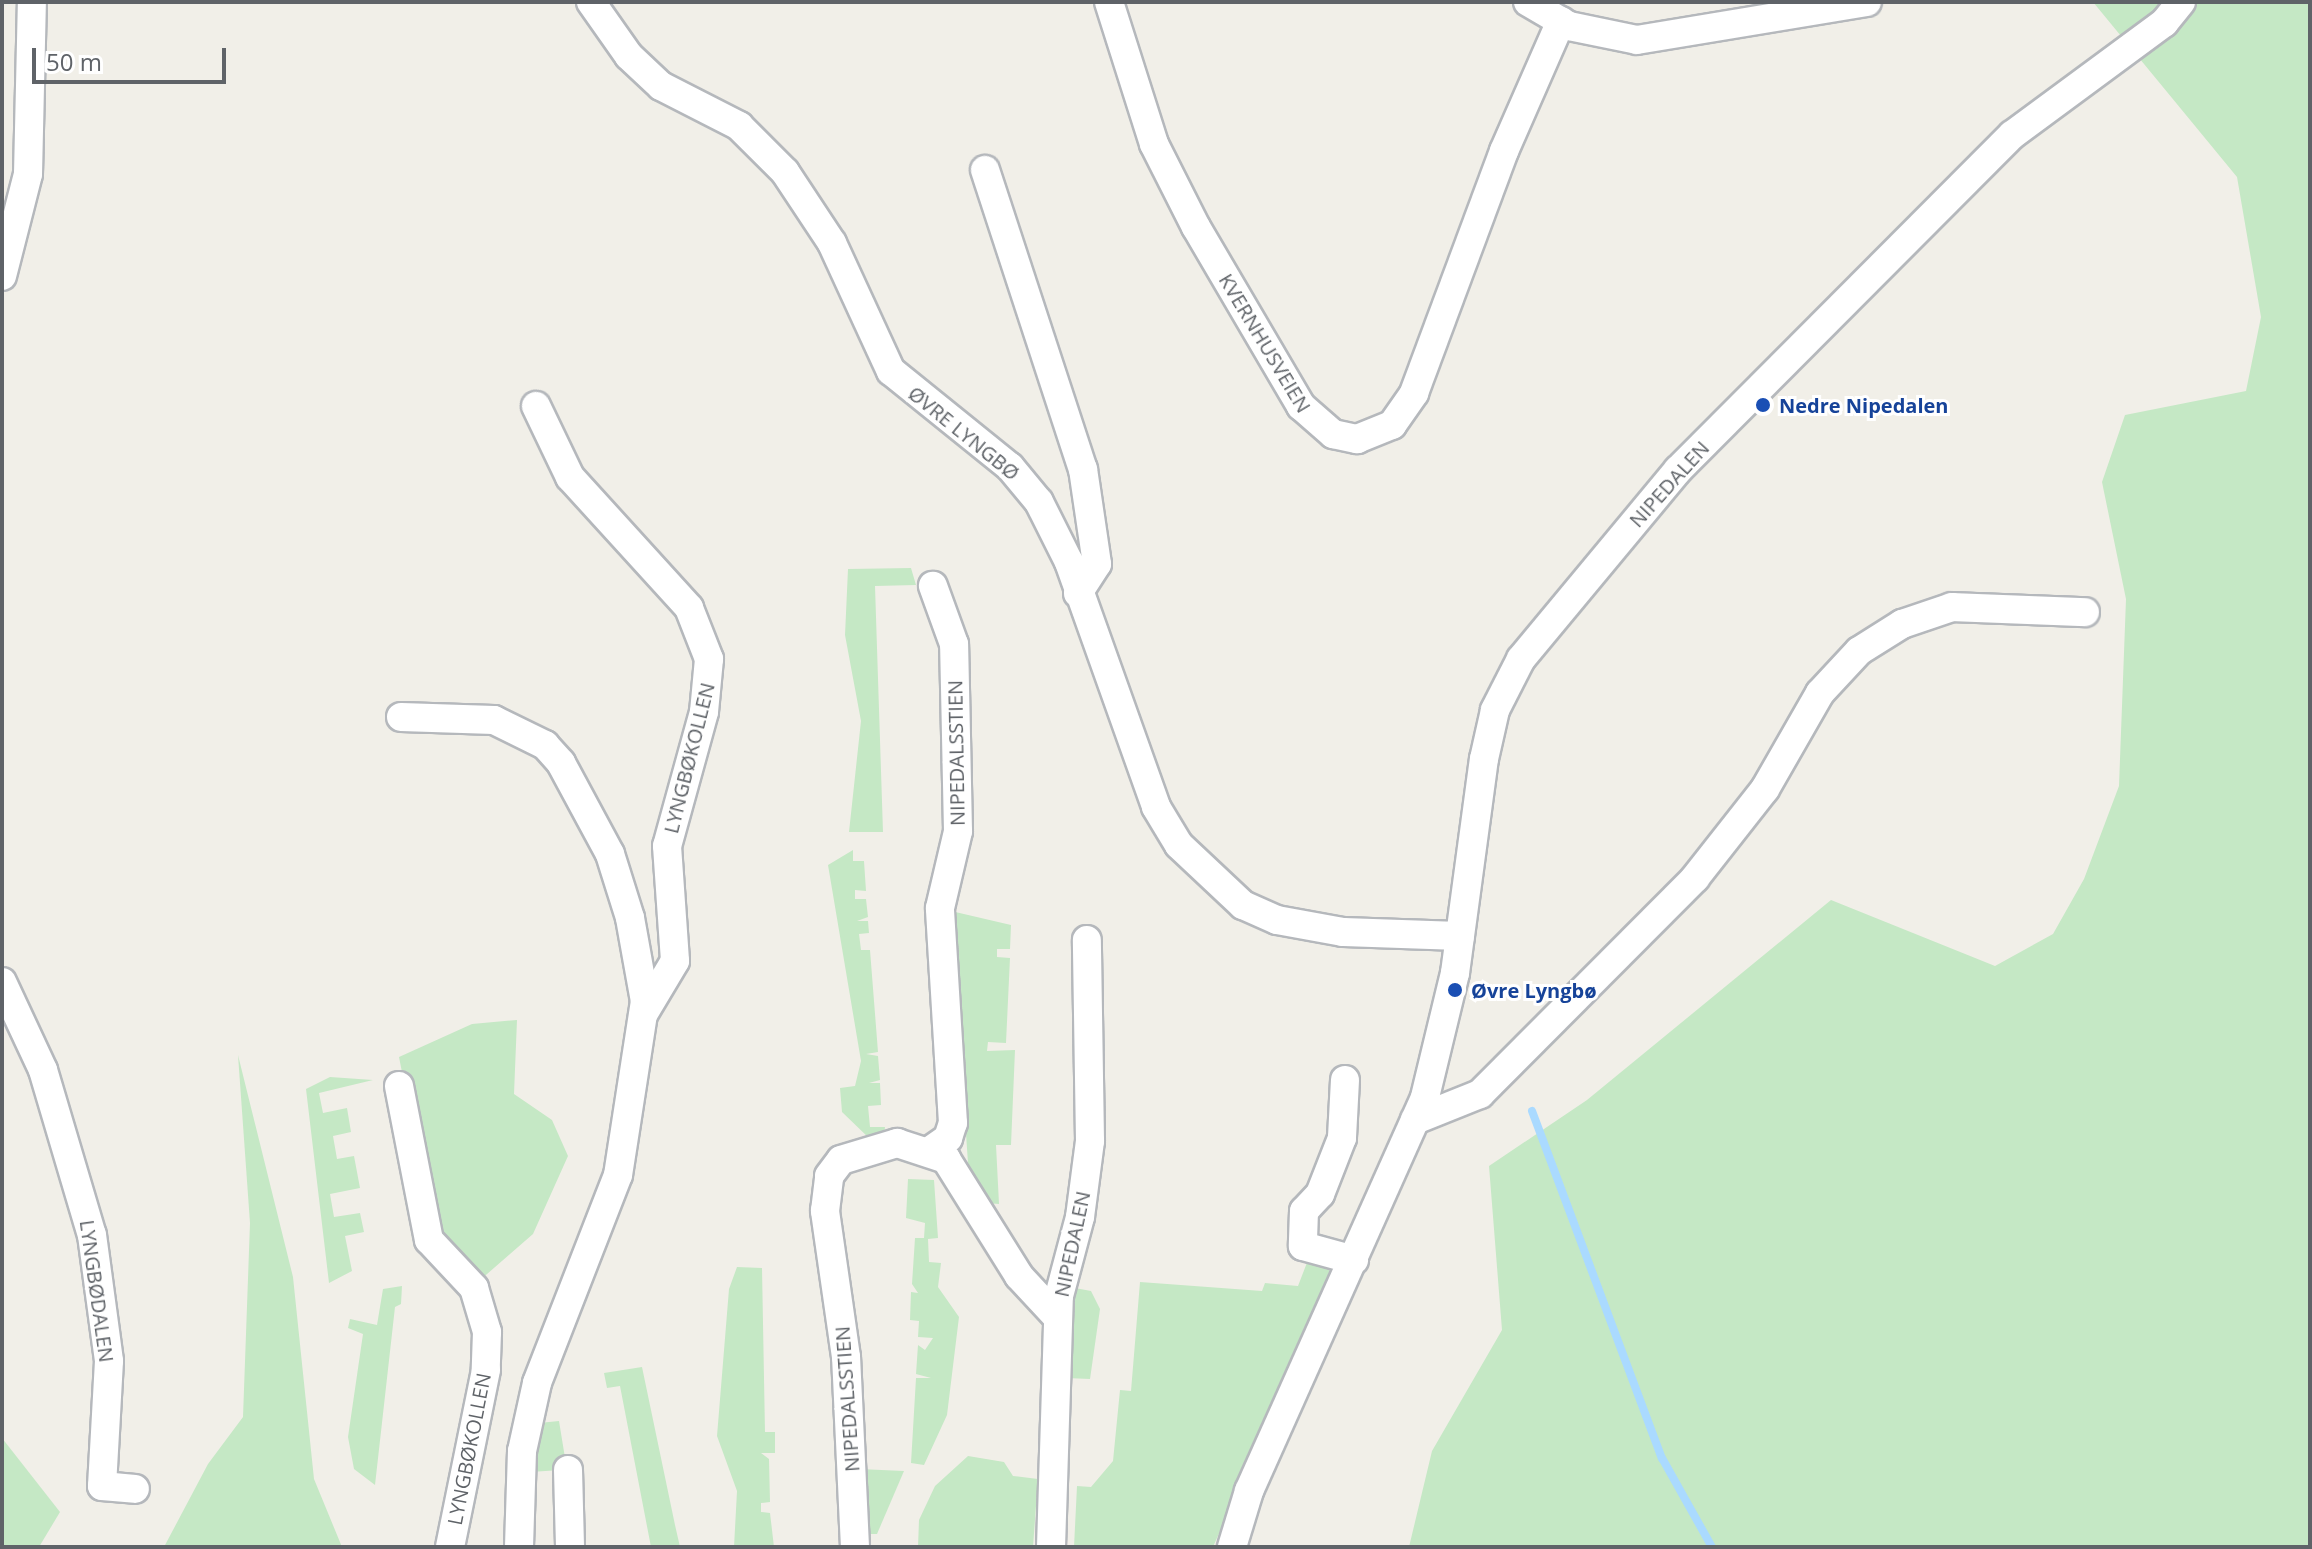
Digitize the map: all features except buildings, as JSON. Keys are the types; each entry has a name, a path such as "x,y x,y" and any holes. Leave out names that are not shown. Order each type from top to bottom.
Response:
{"street":[{"path":"2,276 28,174 32,2"},
{"name":"ØVRE LYNGBØ","path":"591,2 629,56 661,86 739,126 785,172 832,243 891,371 1025,483 1055,531 1163,823 1216,884 1253,912 1309,928 1460,936"},
{"name":"KVERNHUSVEIEN","path":"1109,2 1154,144 1196,227 1301,406 1333,434 1357,439 1392,425 1414,393 1504,151 1561,21"},
{"path":"1528,2 1561,21 1637,40 1867,2"},
{"name":"NIPEDALEN","path":"1232,1547 1249,1491 1415,1120 1447,1017 1495,710 1544,626 1678,470 2012,135 2164,23 2181,2"},
{"path":"985,170 1083,469 1097,564 1078,593"},
{"name":"LYNGBØKOLLEN","path":"536,406 570,477 674,589 709,659 704,712 667,846 675,961 644,1013"},
{"name":"NIPEDALSSTIEN","path":"855,1547 846,1357 825,1193 829,1176 850,1153 897,1143 931,1150 948,1138 953,1123 940,908 958,831 954,644 933,586"},
{"path":"1415,1120 1480,1094 1695,878 1765,789 1820,693 1859,651 1902,624 1952,607 2085,612"},
{"name":"LYNGBØKOLLEN","path":"401,717 494,720 545,745 561,763 610,854 630,918 644,1013 618,1175 537,1383 522,1451 519,1547"},
{"name":"NIPEDALEN","path":"1051,1547 1058,1318 1090,1141 1087,940"},
{"name":"LYNGBØDALEN","path":"2,982 43,1070 92,1235 109,1361 102,1486 135,1489"},
{"path":"1345,1080 1342,1138 1320,1194 1304,1211 1303,1246 1354,1260"},
{"name":"LYNGBØKOLLEN","path":"399,1086 429,1240 474,1288 487,1332 486,1370 450,1547"},
{"path":"931,1150 957,1172 1019,1276 1058,1318"},
{"path":"568,1470 570,1547"}],"green space":[{"path":"2093,2 2310,2 2310,1547 1409,1547 1432,1451 1502,1330 1489,1166 1587,1100 1831,900 1995,966 2053,934 2084,879 2119,786 2126,599 2102,482 2125,415 2246,391 2261,317 2237,177"},
{"path":"911,568 916,585 875,586 883,832 849,832 861,721 845,635 848,569"},
{"path":"853,850 853,861 864,861 866,891 855,890 855,899 866,899 868,917 857,921 868,921 869,933 859,934 861,950 870,950 878,1052 866,1054 878,1056 880,1080 869,1083 880,1083 881,1105 868,1106 870,1127 885,1127 884,1135 870,1139 842,1112 840,1088 855,1086 861,1061 828,865"},
{"path":"951,911 1011,925 1010,949 997,949 997,957 1010,958 1006,1043 988,1042 987,1051 1015,1050 1011,1145 996,1145 999,1204 986,1203 968,1163"},
{"path":"517,1020 514,1094 552,1120 568,1156 533,1234 479,1281 433,1229 399,1057 472,1024"},
{"path":"238,1055 293,1277 314,1479 342,1547 164,1547 208,1464 243,1417 250,1223"},
{"path":"330,1077 373,1080 319,1093 323,1113 347,1108 351,1132 333,1136 337,1159 354,1156 360,1188 330,1194 334,1217 360,1213 364,1232 345,1236 352,1271 329,1283 306,1089"},
{"path":"908,1179 934,1180 938,1238 928,1239 929,1262 941,1263 938,1287 959,1317 947,1415 924,1465 911,1463 916,1378 931,1378 916,1374 918,1345 925,1350 933,1338 918,1337 919,1321 910,1320 911,1292 918,1293 912,1284 915,1238 924,1238 925,1223 906,1218"},
{"path":"1308,1260 1326,1261 1332,1278 1213,1547 1074,1547 1077,1486 1091,1487 1113,1461 1120,1390 1131,1391 1140,1282 1262,1291 1265,1283 1298,1286"},
{"path":"737,1267 762,1268 765,1432 775,1432 775,1453 761,1453 769,1459 770,1502 761,1503 761,1512 770,1513 774,1547 734,1547 737,1491 717,1436 729,1289"},
{"path":"402,1286 401,1304 395,1307 375,1485 354,1469 348,1437 363,1334 348,1328 350,1319 377,1325 383,1289"},
{"path":"1075,1288 1091,1291 1100,1309 1090,1379 1066,1378"},
{"path":"642,1367 680,1547 651,1547 620,1386 607,1388 604,1373"},
{"path":"559,1421 566,1464 561,1470 530,1472 539,1423"},
{"path":"2,1438 60,1512 39,1547 2,1547"},
{"path":"968,1456 1004,1462 1013,1476 1038,1479 1033,1547 918,1547 919,1520 935,1486"},
{"path":"859,1469 904,1471 877,1534 865,1534"}],"waterway":[{"path":"1532,1111 1662,1458 1712,1547"}],"place":[{"name":"Nedre Nipedalen","path":"1763,405"},
{"name":"Øvre Lyngbø","path":"1455,990"}]}
